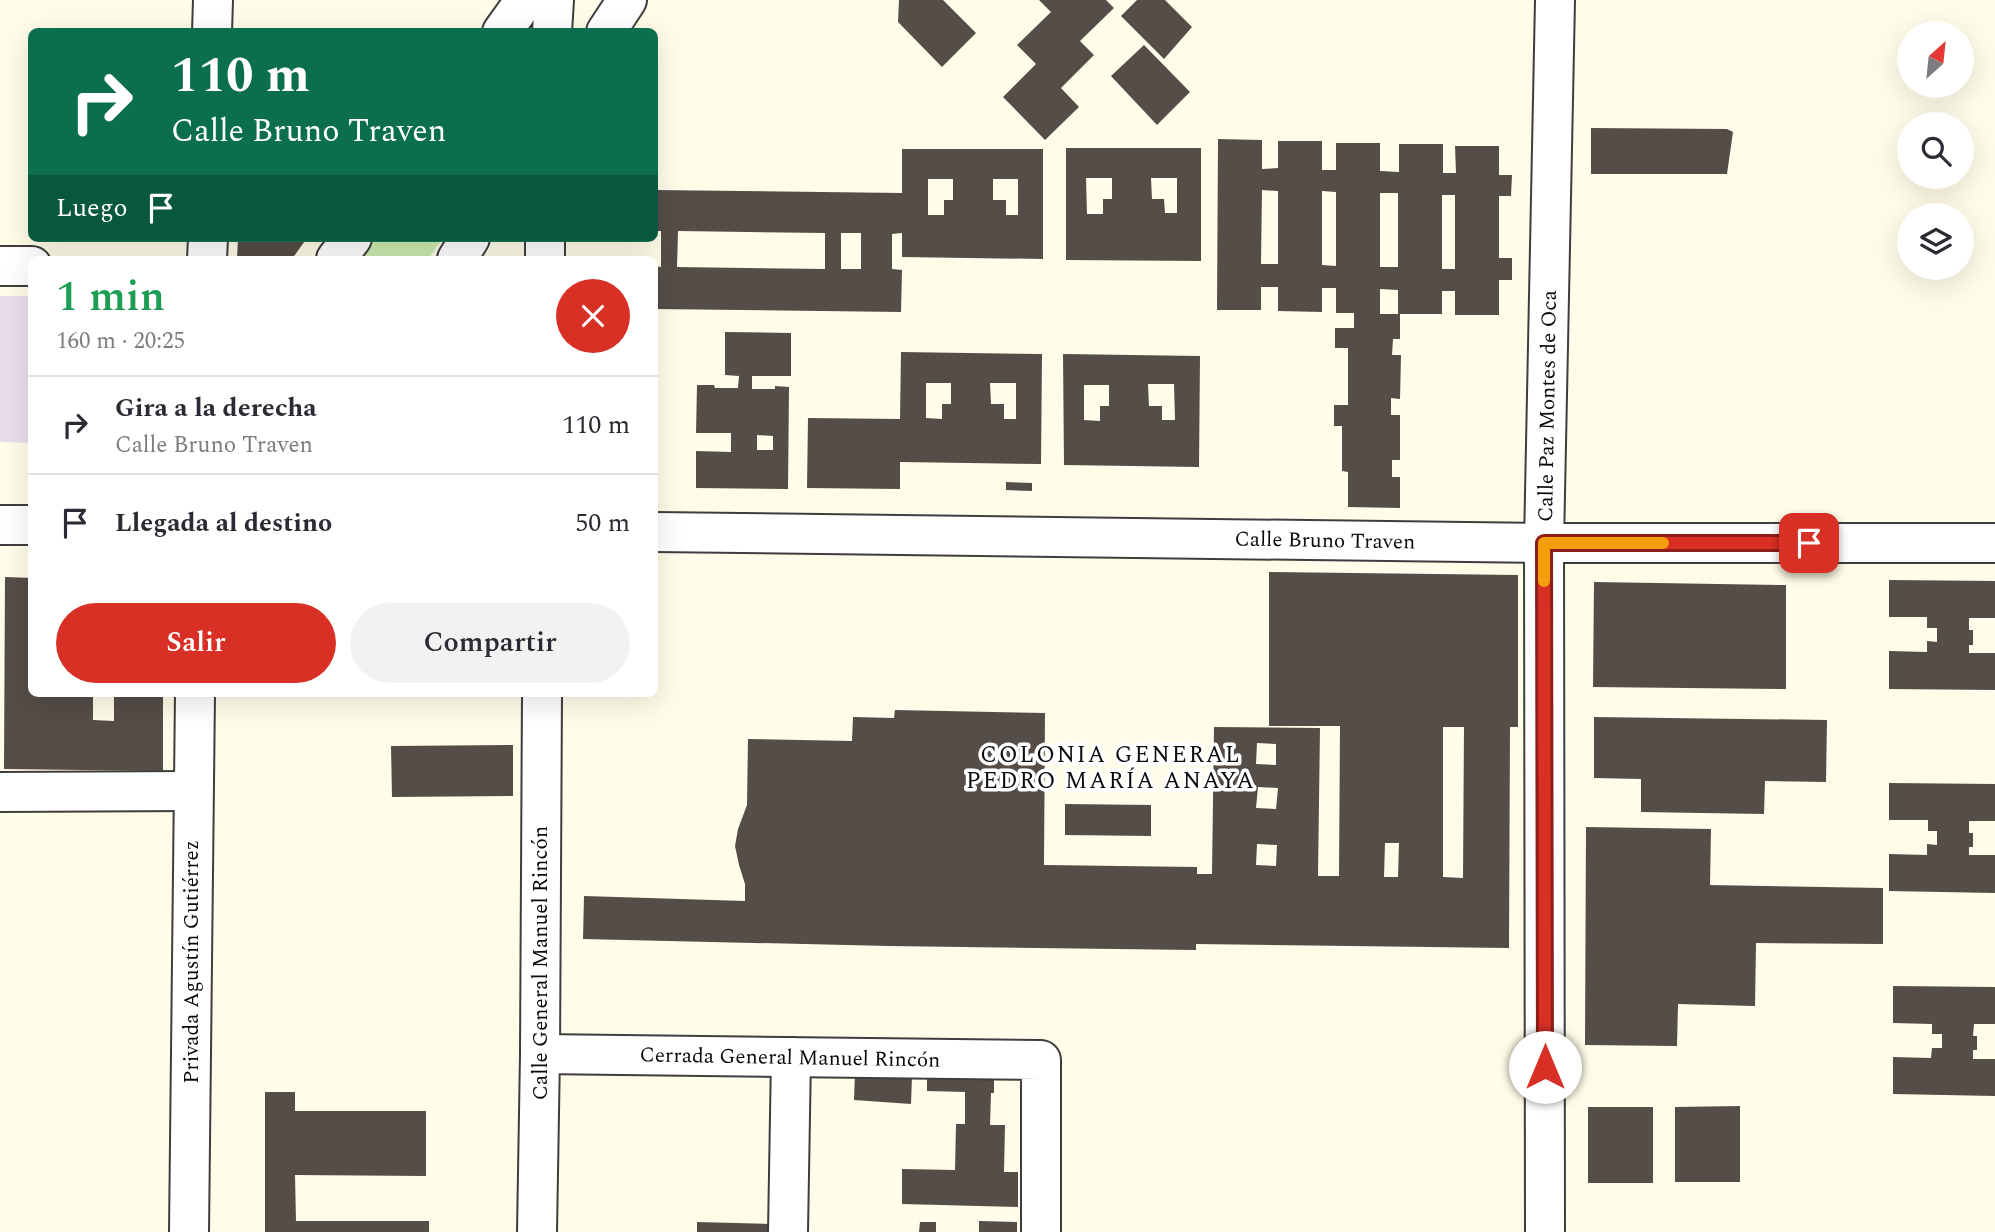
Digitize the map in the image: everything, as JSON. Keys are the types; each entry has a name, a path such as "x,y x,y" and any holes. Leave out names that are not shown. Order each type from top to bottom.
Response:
{"street":[{"path":"212,28 213,0"},
{"path":"505,28 525,0"},
{"path":"552,28 554,0"},
{"path":"610,28 627,0"},
{"name":"Calle Paz Montes de Oca","path":"1545,1232 1544,543 1555,0"},
{"path":"0,266 28,267"},
{"path":"0,525 28,525"},
{"name":"Calle Bruno Traven","path":"658,532 1544,543 1995,543"},
{"name":"Privada Agustín Gutiérrez","path":"189,1232 195,697"},
{"name":"Calle General Manuel Rincón","path":"537,1232 542,697"},
{"path":"0,792 192,791"},
{"name":"Cerrada General Manuel Rincón","path":"540,1054 1041,1060 1041,1232"},
{"path":"788,1232 791,1057"}],"shaded area":[{"path":"0,296 28,296 28,443 0,442"}],"green space":[{"path":"373,242 440,242 430,256 362,256"}],"building":[{"path":"899,0 943,0 976,33 942,67 898,22"},
{"path":"1039,0 1106,0 1114,8 1080,41 1094,55 1061,88 1079,107 1045,140 1003,97 1036,64 1017,45 1051,12"},
{"path":"1137,0 1165,0 1192,27 1164,59 1121,16"},
{"path":"1144,45 1190,92 1157,125 1111,76"},
{"path":"1591,128 1727,129 1733,132 1727,174 1591,174"},
{"path":"1218,139 1262,140 1262,169 1278,168 1278,141 1322,141 1322,170 1336,170 1336,143 1380,143 1380,171 1399,172 1399,144 1443,144 1443,173 1456,173 1455,146 1499,146 1499,175 1512,175 1511,196 1499,196 1499,258 1512,258 1512,280 1499,280 1499,315 1455,315 1455,291 1442,291 1442,314 1400,314 1400,339 1393,339 1392,355 1401,355 1400,399 1391,398 1391,415 1400,415 1400,460 1392,460 1392,477 1400,477 1400,508 1348,507 1348,472 1342,471 1342,426 1334,426 1334,405 1348,405 1348,348 1335,348 1335,328 1354,328 1354,313 1336,313 1336,288 1322,288 1322,312 1278,311 1278,287 1261,287 1261,310 1217,310","holes":["1262,190 1278,191 1278,264 1261,264","1322,191 1336,192 1336,266 1322,265","1380,193 1398,193 1398,267 1380,267","1442,195 1455,195 1455,269 1442,269","1380,289 1398,290 1398,314 1380,314"]},
{"path":"1066,148 1201,148 1201,261 1066,260","holes":["1086,178 1112,178 1112,199 1103,199 1103,214 1087,214","1151,178 1177,178 1177,213 1165,213 1164,199 1152,199"]},
{"path":"902,149 1043,149 1043,259 902,257 902,233 892,234 892,269 902,270 901,312 658,309 661,231 658,231 658,190 902,193","holes":["928,179 953,179 953,200 944,200 944,215 928,215","993,179 1018,179 1018,215 1006,215 1006,200 993,200","678,231 825,233 825,269 677,267","841,233 861,233 861,269 841,269"]},
{"path":"238,242 304,242 294,256 237,256"},
{"path":"725,332 791,333 791,376 752,376 752,389 789,387 788,489 696,488 696,451 731,452 731,433 696,433 697,385 738,388 739,376 725,375","holes":["757,435 773,436 773,450 757,450"]},
{"path":"901,352 1042,354 1041,464 900,462 900,489 807,488 808,418 900,419","holes":["926,383 951,383 951,404 942,404 942,419 926,418","990,383 1016,383 1016,419 1004,419 1004,404 991,404"]},
{"path":"1063,354 1200,356 1199,467 1064,465","holes":["1148,384 1174,384 1175,420 1162,420 1162,406 1149,406","1084,385 1109,385 1109,406 1100,406 1100,421 1084,420"]},
{"path":"1006,482 1032,483 1032,491 1006,490"},
{"path":"1269,572 1518,575 1518,727 1510,727 1509,948 1196,944 1196,950 583,939 584,896 745,901 745,884 735,846 747,805 748,739 852,741 853,717 894,718 895,710 1045,713 1044,865 1197,867 1197,874 1212,874 1214,727 1320,728 1318,876 1339,876 1340,726 1269,726","holes":["1443,727 1464,727 1463,878 1443,877","1257,743 1276,744 1276,765 1256,764","1258,787 1278,788 1276,809 1256,808","1385,843 1399,843 1398,877 1384,877","1257,844 1277,845 1276,866 1256,865"]},
{"path":"5,577 28,578 28,697 93,697 93,720 114,721 114,697 163,697 163,771 4,769"},
{"path":"1889,580 1995,581 1995,618 1969,618 1969,630 1973,630 1973,645 1969,645 1969,653 1995,653 1995,690 1889,689 1889,651 1927,652 1927,641 1937,642 1937,628 1927,628 1927,617 1889,617"},
{"path":"1594,582 1786,585 1786,689 1593,687"},
{"path":"1594,717 1827,720 1826,782 1765,781 1764,814 1641,812 1641,779 1594,778"},
{"path":"513,745 513,796 392,797 391,746"},
{"path":"1889,783 1995,784 1995,821 1969,821 1969,833 1973,833 1973,847 1969,847 1969,855 1995,855 1995,893 1889,891 1889,854 1927,855 1927,844 1937,845 1937,831 1928,831 1928,820 1889,820"},
{"path":"1065,804 1151,805 1151,836 1065,835"},
{"path":"1586,827 1711,829 1710,885 1883,888 1883,944 1756,943 1755,1006 1678,1004 1677,1046 1585,1045"},
{"path":"1893,986 1995,987 1995,1024 1974,1024 1973,1036 1977,1036 1977,1050 1973,1050 1973,1059 1995,1059 1995,1096 1893,1094 1893,1057 1931,1058 1932,1048 1942,1048 1942,1034 1932,1034 1932,1024 1893,1023"},
{"path":"855,1073 912,1076 911,1104 854,1100"},
{"path":"927,1075 994,1076 990,1125 1005,1125 1004,1172 1018,1172 1018,1207 902,1204 902,1169 955,1170 956,1124 965,1124 965,1092 927,1091"},
{"path":"265,1092 295,1092 295,1111 426,1111 426,1176 295,1175 296,1221 429,1221 429,1232 265,1232"},
{"path":"1740,1106 1740,1182 1675,1182 1675,1107"},
{"path":"1588,1107 1653,1107 1653,1183 1588,1183"},
{"path":"979,1221 1017,1222 1017,1232 979,1232"},
{"path":"697,1222 769,1224 769,1232 697,1232"},
{"path":"920,1222 936,1222 936,1232 919,1232"}],"slow traffic":[{"path":"1544,581 1544,543 1663,543"}],"district":[{"name":"COLONIA GENERAL PEDRO MARÍA ANAYA","path":"1111,767"}],"route":[{"path":"1545,1067 1544,543 1809,543"}]}
